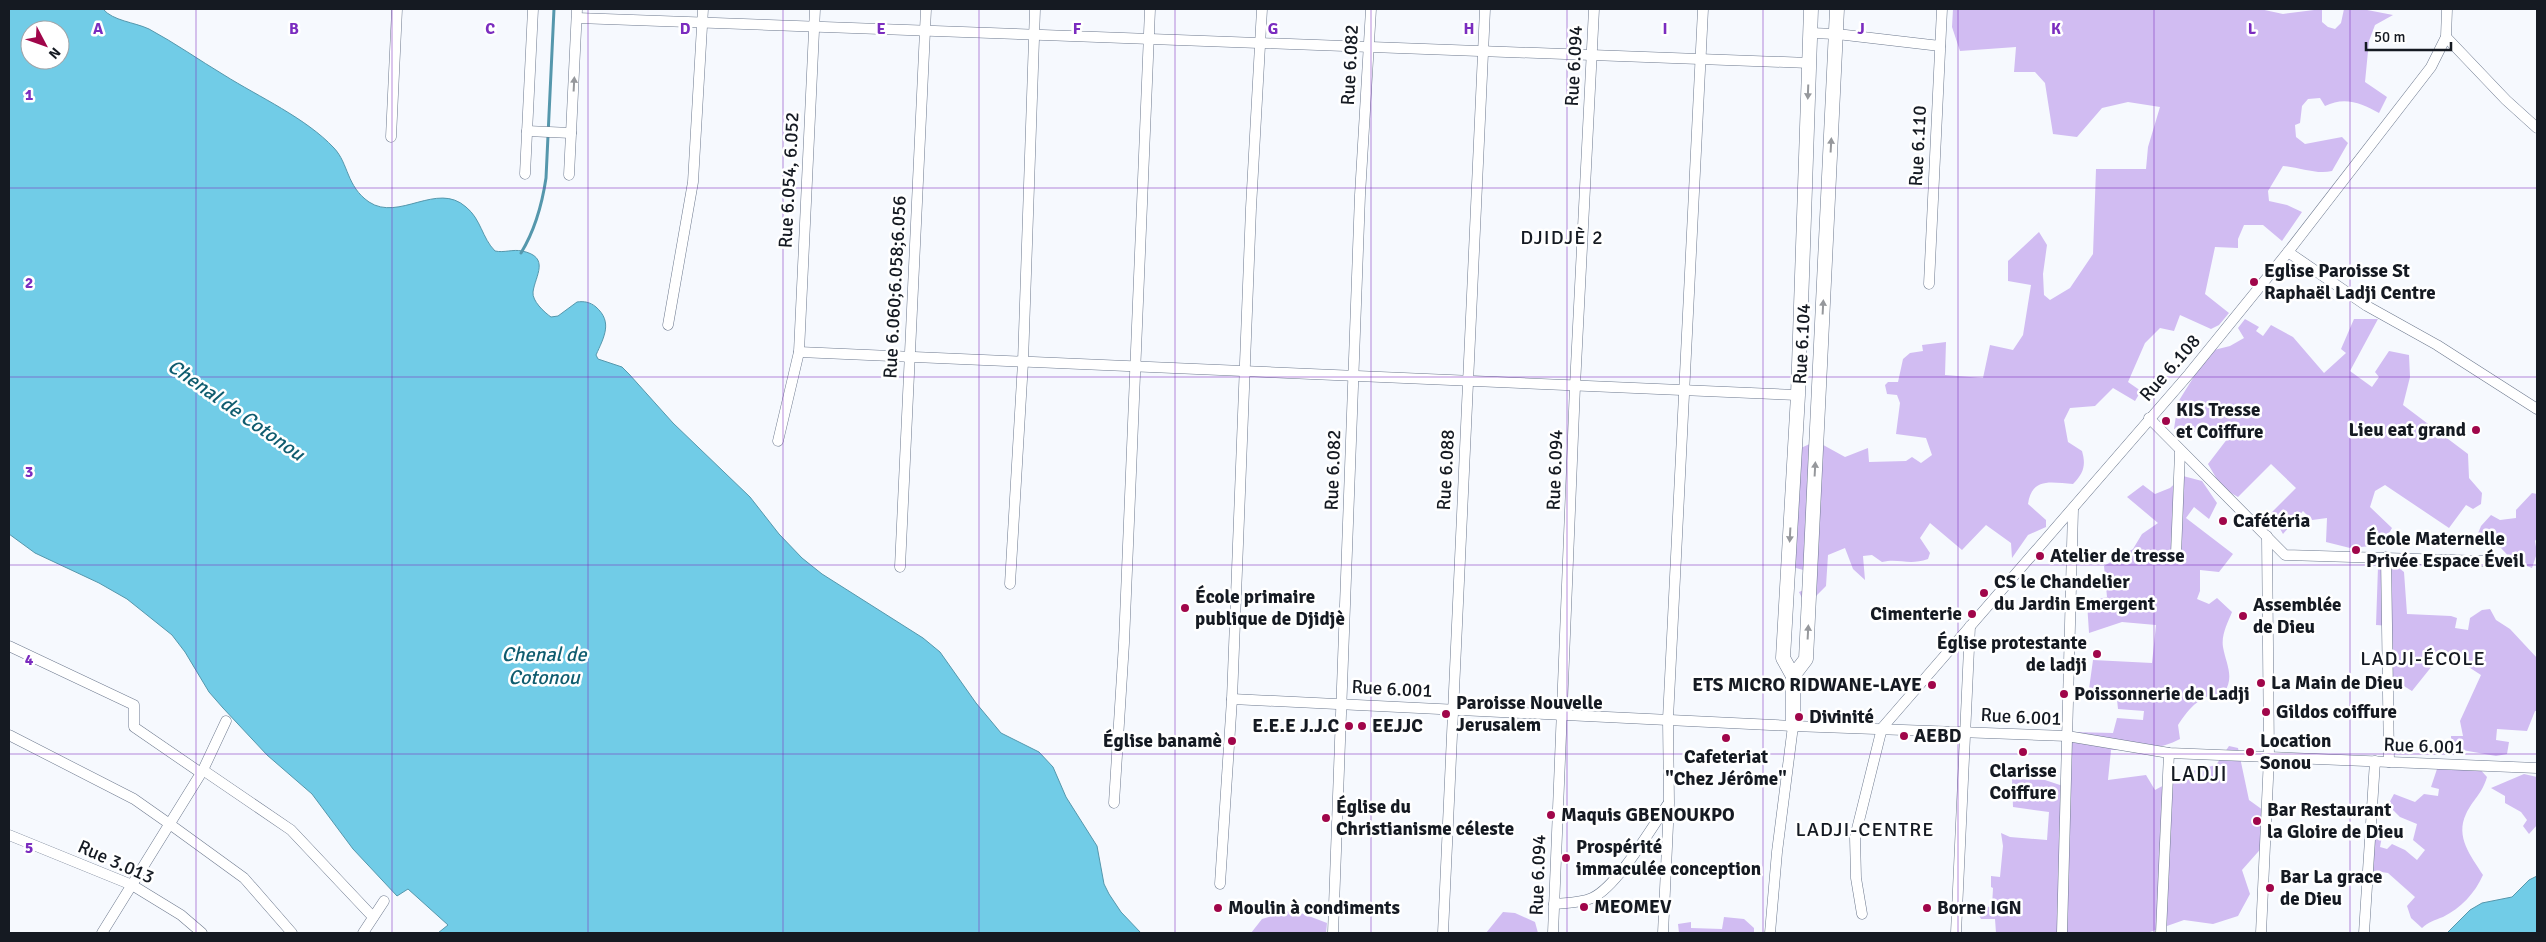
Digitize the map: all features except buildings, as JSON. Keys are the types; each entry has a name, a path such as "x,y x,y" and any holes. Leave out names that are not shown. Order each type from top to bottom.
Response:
{"street":[{"path":"391,138 397,9"},
{"path":"526,174 532,131 533,9"},
{"path":"668,325 693,174 703,9"},
{"name":"Rue 6.054, 6.052","path":"778,441 799,352 815,9"},
{"name":"Rue 6.060;6.058;6.056","path":"900,566 926,9"},
{"path":"1010,584 1023,362 1036,9"},
{"path":"1114,803 1124,643 1150,9"},
{"path":"1220,884 1232,699 1244,371 1262,9"},
{"name":"Rue 6.082","path":"1333,933 1362,152 1370,9"},
{"name":"Rue 6.088","path":"1444,933 1485,9"},
{"name":"Rue 6.094","path":"1553,933 1575,386 1594,9"},
{"path":"1663,933 1669,803 1668,719 1703,9"},
{"name":"Rue 6.104","path":"1793,726 1793,676 1783,658 1798,395 1811,9"},
{"name":"Rue 6.104","path":"1793,676 1806,659 1837,9"},
{"name":"Rue 6.110","path":"1929,284 1942,9"},
{"name":"Rue 6.108","path":"1882,728 2189,374 2422,82 2446,37 2447,9"},
{"path":"569,175 577,13 703,22 924,31 1809,63"},
{"path":"1810,34 1837,34 1940,46"},
{"path":"2446,37 2537,128"},
{"path":"532,131 571,133"},
{"path":"2288,252 2367,306 2437,345 2537,409"},
{"path":"799,352 1798,395"},
{"path":"2149,418 2180,452 2285,555 2484,561"},
{"path":"2176,554 2180,452"},
{"path":"2062,933 2073,509"},
{"path":"2261,933 2269,757 2267,536"},
{"path":"2386,557 2388,762"},
{"path":"1956,933 1970,626"},
{"path":"9,646 134,705 134,727 291,830 374,917"},
{"name":"Rue 6.001","path":"1232,699 1793,726 2067,736 2169,753 2537,768"},
{"path":"102,933 171,825 202,772 226,721"},
{"path":"1770,933 1777,852 1793,726"},
{"path":"1862,914 1856,878 1855,837 1882,728"},
{"path":"9,735 134,799 244,878 292,933"},
{"path":"2161,933 2169,753"},
{"path":"2364,933 2375,761"},
{"path":"1554,904 1587,900 1602,892 1629,862 1669,803"},
{"name":"Rue 3.013","path":"9,835 132,885 181,915 202,933"},
{"path":"363,933 384,902"}],"shaded area":[{"path":"1953,9 2260,9 2283,14 2322,9 2322,22 2328,27 2335,29 2341,23 2344,9 2362,9 2393,15 2375,25 2369,41 2365,82 2387,97 2379,113 2366,106 2346,101 2339,101 2325,106 2320,98 2308,99 2302,106 2300,123 2295,125 2296,137 2305,144 2342,137 2348,143 2332,171 2314,171 2283,166 2268,191 2269,201 2287,205 2302,212 2282,241 2263,225 2244,225 2238,239 2238,248 2215,247 2205,294 2229,313 2219,325 2211,329 2180,315 2174,331 2160,328 2145,343 2128,382 2141,391 2135,401 2113,388 2095,406 2070,408 2064,420 2068,442 2082,451 2084,465 2082,472 2073,484 2044,483 2034,489 2028,504 2046,520 2046,527 2028,535 2012,558 2011,543 1986,525 1962,550 1930,523 1920,538 1930,553 1928,559 1915,562 1882,562 1872,555 1863,556 1865,580 1853,569 1845,548 1828,555 1826,586 1813,599 1802,598 1799,592 1811,587 1807,571 1785,565 1788,454 1816,441 1845,457 1868,448 1869,462 1906,461 1912,457 1921,463 1932,455 1926,438 1896,434 1900,403 1897,395 1887,394 1885,385 1888,382 1898,382 1903,359 1910,353 1923,351 1922,345 1946,342 1945,375 1983,378 1990,345 2013,350 2023,335 2031,285 2008,281 2008,261 2039,232 2047,245 2043,274 2044,295 2050,300 2070,288 2093,254 2096,169 2146,169 2148,147 2160,107 2128,102 2102,108 2077,137 2053,134 2045,83 2035,72 2014,72 2016,47 1960,51 1952,27"},
{"path":"2245,319 2259,327 2256,331 2263,336 2271,325 2293,337 2324,373 2346,353 2341,349 2354,319 2378,319 2350,371 2372,387 2379,377 2375,372 2389,351 2409,355 2410,377 2403,405 2468,454 2469,478 2482,493 2481,504 2473,509 2466,505 2449,528 2385,485 2375,491 2370,507 2392,528 2382,545 2350,548 2326,542 2327,518 2312,520 2303,511 2283,534 2271,513 2296,488 2271,464 2238,497 2222,488 2208,464 2231,434 2221,426 2212,437 2206,433 2174,429 2178,402 2210,351 2230,346 2244,338 2238,328"},
{"path":"2183,476 2202,481 2217,503 2209,519 2194,507 2186,518 2233,554 2219,572 2200,570 2200,591 2197,599 2209,604 2217,598 2232,612 2223,638 2224,653 2229,670 2229,681 2224,693 2209,696 2192,707 2178,725 2180,739 2155,748 2111,750 2108,780 2146,775 2155,790 2188,772 2216,765 2229,746 2238,748 2249,800 2267,813 2265,844 2242,870 2250,894 2238,916 2213,924 2184,920 2147,933 1996,933 1995,919 1981,919 1974,906 1992,907 1993,888 1991,887 1991,876 2000,877 2003,846 2001,833 2010,837 2047,840 2049,812 2013,807 2012,779 2045,780 2066,787 2073,732 2113,733 2117,718 2143,720 2144,711 2118,709 2116,690 2089,689 2093,660 2152,663 2156,625 2122,622 2089,633 2087,602 2107,597 2104,566 2133,549 2142,534 2158,523 2127,497 2143,485 2155,494 2170,488"},
{"path":"2532,493 2537,494 2537,538 2535,541 2537,553 2532,568 2513,561 2501,548 2475,541 2481,526 2491,515 2500,520 2516,518 2516,510"},
{"path":"2390,561 2404,572 2407,614 2451,616 2457,618 2455,628 2468,630 2470,618 2482,610 2490,609 2496,620 2510,629 2537,658 2537,711 2535,711 2527,731 2497,729 2496,740 2509,742 2507,754 2496,756 2451,748 2451,736 2463,736 2460,721 2481,675 2444,651 2412,691 2389,677 2391,626 2376,625 2378,567"},
{"path":"2455,765 2477,766 2487,777 2482,789 2466,814 2462,831 2466,846 2483,875 2472,894 2461,905 2422,928 2411,918 2407,906 2415,897 2388,873 2368,870 2377,824 2384,826 2380,847 2387,849 2392,844 2405,850 2417,860 2425,850 2413,840 2417,824 2400,817 2388,805 2394,794 2415,802 2424,794 2438,796 2439,789 2431,787 2437,769"},
{"path":"2524,774 2537,777 2537,825 2529,834 2523,826 2527,820 2521,812 2505,803 2505,796 2491,788"},
{"path":"1293,910 1327,923 1326,933 1251,933 1262,919"},
{"path":"1503,912 1515,913 1535,922 1538,933 1486,933"},
{"path":"1724,917 1744,919 1754,928 1754,933 1679,933 1678,924 1691,922 1691,928 1722,929"}],"water":[{"name":"Chenal de Cotonou","path":"9,9 103,9 112,16 159,34 310,127 323,137 339,154 356,189 369,202 381,207 393,208 430,199 443,198 455,200 466,207 475,217 495,251 522,251 536,258 539,262 539,268 533,292 534,299 551,317 558,316 577,302 587,302 596,307 606,324 604,336 596,355 598,359 622,367 673,423 750,497 779,534 802,558 822,574 923,638 940,652 976,703 1001,733 1039,752 1053,767 1066,797 1097,846 1104,884 1109,894 1121,912 1141,933 438,933 448,925 408,889 397,896 353,849 312,794 267,755 209,692 185,652 172,635 127,599 99,583 35,553 9,534"},
{"path":"2537,876 2537,933 2447,933 2470,910 2482,903 2512,897 2529,880"}],"waterway":[{"path":"521,253 537,217 546,178 554,9"}],"place":[{"name":"Eglise Paroisse St Raphaël Ladji Centre","path":"2254,282"},
{"name":"KIS Tresse et Coiffure","path":"2166,421"},
{"name":"Lieu eat grand","path":"2476,430"},
{"name":"Cafétéria","path":"2223,521"},
{"name":"École Maternelle Privée Espace Éveil","path":"2356,550"},
{"name":"Atelier de tresse","path":"2040,556"},
{"name":"CS le Chandelier du Jardin Emergent","path":"1984,593"},
{"name":"École primaire publique de Djidjè","path":"1185,608"},
{"name":"Cimenterie","path":"1972,614"},
{"name":"Assemblée de Dieu","path":"2243,616"},
{"name":"Église protestante de ladji","path":"2097,654"},
{"name":"La Main de Dieu","path":"2261,683"},
{"name":"ETS MICRO RIDWANE-LAYE","path":"1932,685"},
{"name":"Poissonnerie de Ladji","path":"2064,694"},
{"name":"Gildos coiffure","path":"2266,712"},
{"name":"Paroisse Nouvelle Jerusalem","path":"1446,714"},
{"name":"Divinité","path":"1799,717"},
{"name":"E.E.E J.J.C","path":"1349,726"},
{"name":"EEJJC","path":"1362,726"},
{"name":"AEBD","path":"1904,736"},
{"name":"Cafeteriat \"Chez Jérôme\"","path":"1726,738"},
{"name":"Église banamè","path":"1232,741"},
{"name":"Clarisse Coiffure","path":"2023,752"},
{"name":"Location Sonou","path":"2250,752"},
{"name":"Maquis GBENOUKPO","path":"1551,815"},
{"name":"Église du Christianisme céleste","path":"1326,818"},
{"name":"Bar Restaurant la Gloire de Dieu","path":"2257,821"},
{"name":"Prospérité immaculée conception","path":"1566,858"},
{"name":"Bar La grace de Dieu","path":"2270,888"},
{"name":"MEOMEV","path":"1584,907"},
{"name":"Moulin à condiments","path":"1218,908"},
{"name":"Borne IGN","path":"1927,908"}],"district":[{"name":"DJIDJÈ 2","path":"1562,237"},
{"name":"LADJI-ÉCOLE","path":"2423,658"},
{"name":"LADJI","path":"2199,774"},
{"name":"LADJI-CENTRE","path":"1865,829"}]}
